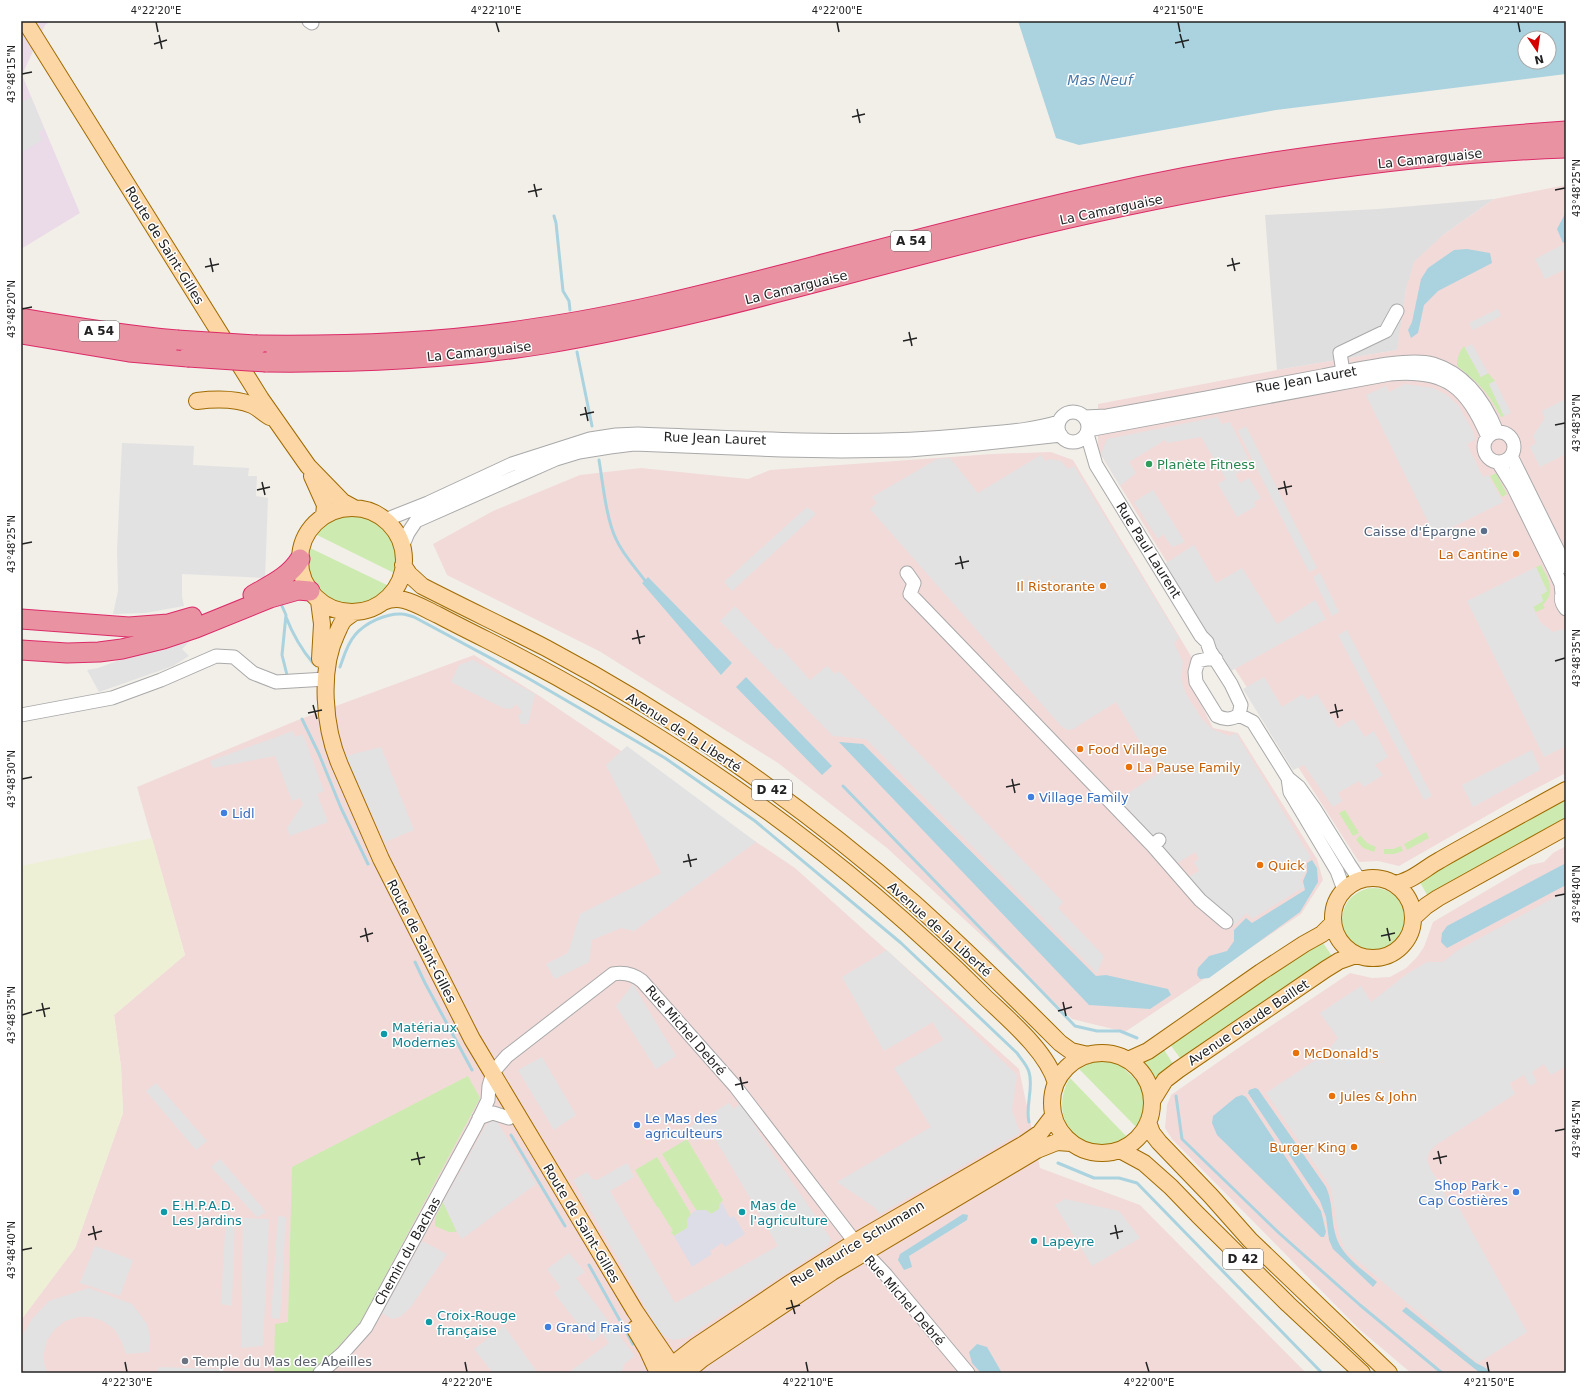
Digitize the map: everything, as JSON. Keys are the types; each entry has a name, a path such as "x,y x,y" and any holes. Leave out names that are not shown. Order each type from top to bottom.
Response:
{"highway":[{"name":"La Camarguaise","path":"21,318 115,333 177,340 257,345 327,346 387,344 482,336 539,328 652,307 1025,212 1174,179 1307,156 1395,145 1566,131"},
{"name":"La Camarguaise","path":"21,334 128,352 266,362 326,362 443,356 540,344 634,327 711,309 1031,227 1183,194 1311,172 1399,161 1497,152 1566,148"},
{"path":"21,341 42,345 128,352"},
{"path":"21,619 129,627 168,624 208,613 246,599 282,578 294,568 300,559"},
{"path":"21,650 67,653 99,652 122,649 163,639 196,628 270,598 298,590 315,596"}],"main road":[{"name":"Route de Saint-Gilles","path":"25,21 234,357 276,421 308,466 343,502 354,508"},
{"path":"196,401 211,400 240,402 253,406 276,421"},
{"name":"Route de Saint-Gilles","path":"308,466 325,505 324,516"},
{"path":"354,508 373,513 385,520 396,532 402,547 404,566 397,586 383,602 366,610 354,612 337,610 315,596 301,572 300,559 305,537 313,525 324,516 338,510 354,508"},
{"name":"Avenue de la Liberté","path":"404,566 409,574 422,586 546,648 598,677 725,756 773,790 855,854 913,902 967,952 1060,1043 1071,1051 1088,1055"},
{"name":"Route de Saint-Gilles","path":"315,596 321,607 322,679 320,714 324,736 334,767 379,870 453,1022 491,1079 635,1311 666,1371"},
{"name":"Avenue de la Liberté","path":"383,602 391,599 398,599 420,606 541,668 620,713 685,753 776,816 864,886 962,973 1035,1048 1051,1070 1056,1083"},
{"name":"Route de Saint-Gilles","path":"322,679 332,642 344,620 354,612"},
{"path":"1394,884 1410,879 1450,854 1566,790"},
{"path":"1413,918 1426,906 1438,898 1566,827"},
{"path":"1363,879 1380,879 1394,884 1404,892 1411,904 1413,927 1409,937 1395,952 1375,959 1356,955 1345,948 1338,940 1333,923 1333,910 1337,900 1344,890 1350,885 1363,879"},
{"path":"1128,1060 1148,1051 1261,972 1322,934 1333,923"},
{"name":"Avenue Claude Baillet","path":"1152,1101 1164,1080 1214,1044 1326,969 1339,961 1356,955"},
{"path":"1105,1053 1128,1060 1143,1074 1149,1087 1152,1101 1151,1113 1144,1131 1136,1141 1120,1150 1110,1153 1095,1153 1080,1149 1071,1143 1060,1132 1053,1116 1052,1097 1056,1083 1061,1074 1069,1065 1088,1055 1105,1053"},
{"name":"Route de Saint-Gilles","path":"491,1079 509,1118 605,1276 647,1349 666,1371"},
{"name":"Rue Maurice Schumann","path":"685,1373 702,1359 832,1272 860,1248 1040,1133 1053,1116"},
{"name":"D 42","path":"1148,1122 1152,1133 1159,1142 1211,1196 1250,1240 1389,1373"},
{"name":"Rue Maurice Schumann","path":"666,1371 792,1282 860,1248 1037,1150 1057,1142 1071,1143"},
{"name":"D 42","path":"1120,1150 1144,1163 1172,1187 1198,1215 1294,1310 1362,1373"}],"street":[{"path":"1343,372 1340,353 1386,331 1397,311"},
{"name":"Rue Jean Lauret","path":"1085,417 1099,417 1134,411 1403,362 1432,364 1454,374 1464,381 1478,397 1493,422 1492,435"},
{"name":"Rue Jean Lauret","path":"1087,432 1390,374 1415,373 1439,378 1459,390 1467,398 1492,435"},
{"path":"1076,412 1085,417 1088,426 1087,432 1082,440 1074,442 1067,440 1061,435 1058,426 1059,422 1066,414 1076,412"},
{"name":"Rue Jean Lauret","path":"385,520 428,503 512,464 590,439 616,435 638,434 818,442 897,440 1001,432 1046,426 1059,422"},
{"name":"Rue Paul Laurent","path":"1087,432 1096,465"},
{"path":"1505,433 1512,439 1514,447 1511,456 1508,459 1498,462 1490,459 1485,452 1484,444 1492,435 1505,433"},
{"name":"Rue Jean Lauret","path":"402,547 408,533 416,521 556,459 585,451 634,444 782,450 909,450 974,445 1061,435"},
{"name":"Rue Paul Laurent","path":"1074,442 1096,465 1201,636 1207,642 1210,651 1242,705 1239,715"},
{"path":"1511,456 1566,566"},
{"path":"1498,462 1513,486 1555,571 1564,591 1562,601 1566,609"},
{"path":"907,573 914,583 910,594 1156,843 1200,900 1226,922"},
{"path":"1201,636 1195,672 1196,682 1217,716 1228,720 1239,715 1253,722 1288,778 1303,792 1314,808 1348,864 1357,876 1363,879"},
{"path":"21,715 112,698 161,680 216,656 234,657 253,674 276,682 322,679"},
{"path":"1198,661 1207,658 1216,659"},
{"path":"1288,778 1290,792 1337,871 1344,890"},
{"name":"Rue Michel Debré","path":"491,1079 503,1059 613,974 618,973 635,975 735,1086 860,1248 886,1275 968,1373"},
{"name":"Chemin du Bachas","path":"320,1373 342,1354 366,1327 479,1118 488,1100 491,1079"},
{"path":"479,1118 493,1113 509,1118"}],"shaded area":[{"path":"21,21 51,21 45,25 22,75 80,213 21,249"},
{"path":"31,97 44,129 39,132 42,140 21,153 21,103"},
{"path":"1566,185 1566,773 1516,799 1399,866 1378,861 1359,862 1176,577 1098,450 1098,404 1277,370 1397,350 1406,289 1414,262 1443,235 1494,199"},
{"path":"1494,199 1443,235 1406,289 1398,350 1277,370 1265,215 1378,209"},
{"path":"1566,243 1566,269 1545,279 1535,259"},
{"path":"1498,309 1501,316 1473,330 1469,323"},
{"path":"1472,344 1488,373 1481,377 1465,348"},
{"path":"1495,381 1511,413 1504,416 1489,384"},
{"path":"1405,384 1433,388 1447,395 1458,405 1473,431 1475,440 1467,444 1483,477 1488,475 1503,502 1435,536 1366,395 1386,386 1389,392"},
{"path":"1566,399 1566,454 1540,467 1530,447 1536,443 1533,436 1545,418 1542,411"},
{"path":"1217,417 1222,424 1230,422 1252,466 1235,474 1240,483 1249,478 1261,498 1254,502 1256,506 1237,517 1218,484 1226,479 1201,437 1167,443 1165,440 1129,462 1136,473 1120,486 1101,454 1107,439"},
{"path":"1246,426 1317,568 1309,572 1238,431"},
{"path":"122,443 194,446 193,465 249,468 248,476 257,476 256,496 268,498 265,578 182,574 182,597 184,606 145,613 113,614 118,591 117,551"},
{"path":"1051,452 1073,460 1194,661 1191,684 1213,728 1238,733 1317,859 1323,880 1301,914 1125,1032 1072,1019 887,848 778,763 599,651 447,575 433,544 493,511 580,475 641,468 748,479 770,470 992,454"},
{"path":"1041,455 1045,461 1050,459 1061,461 1068,469 1074,466 1179,638 1174,643 1183,662 1181,678 1186,694 1202,719 1212,729 1229,736 1236,733 1311,858 1305,862 1305,873 1300,880 1304,887 1252,919 1247,913 1234,925 1188,878 1199,871 1194,862 1199,859 1195,852 1178,863 1119,799 1159,773 1116,702 1073,729 1068,730 1062,727 870,509 877,503 872,497 937,459 950,458 978,493"},
{"path":"1153,490 1185,542 1172,547 1163,534 1158,539 1134,502"},
{"path":"807,507 816,514 732,591 724,582"},
{"path":"1194,545 1216,583 1242,568 1277,624 1315,600 1326,619 1229,672 1163,565"},
{"path":"1536,567 1547,591 1541,595 1543,601 1533,607 1540,622 1553,632 1563,629 1566,635 1566,746 1544,757 1467,601"},
{"path":"1320,573 1339,612 1332,616 1313,577"},
{"path":"735,606 777,650 780,647 810,680 827,666 835,674 839,671 1063,902 1058,908 1104,956 1097,973 866,739 833,736 720,621"},
{"path":"1347,630 1432,796 1424,800 1338,635"},
{"path":"197,631 199,632 182,649 189,656 173,666 99,692 87,670 98,668"},
{"path":"474,655 541,697 795,868 1019,1069 1040,1168 1140,1205 1306,1373 21,1373 21,1320 75,1248 123,1113 121,1067 114,1015 185,955 137,787 298,720"},
{"path":"473,660 535,694 528,724 521,724 518,716 522,712 516,704 511,709 503,708 451,682 459,665"},
{"path":"1264,677 1282,707 1303,694 1307,700 1317,694 1338,728 1353,719 1365,737 1374,731 1388,757 1375,765 1383,775 1364,787 1359,781 1338,793 1342,801 1333,807 1304,765 1293,770 1243,689"},
{"path":"293,731 295,737 303,734 324,791 317,794 328,822 290,836 287,828 303,804 300,798 292,801 275,756 213,768 210,761"},
{"path":"627,746 756,842 634,931 621,928 592,940 589,962 555,979 546,964 568,953 580,914 661,873 606,765"},
{"path":"381,747 414,830 385,842 345,756"},
{"path":"1532,750 1540,770 1473,807 1462,785"},
{"path":"1566,846 1566,1373 1411,1373 1359,1329 1172,1139 1165,1128 1167,1105 1171,1095 1350,973 1372,978 1390,977 1406,968 1424,947 1433,922 1530,865 1544,862 1553,853"},
{"path":"1566,891 1566,1066 1551,1075 1544,1064 1532,1072 1537,1082 1530,1086 1524,1075 1510,1083 1515,1094 1436,1145 1429,1152 1427,1160 1450,1203 1459,1208 1527,1332 1478,1363 1345,1250 1339,1235 1331,1188 1266,1093 1326,1053 1338,1038 1320,1013 1361,986 1371,1002 1407,974 1427,962 1443,962 1458,950"},
{"path":"887,950 1017,1075 1012,1110 1020,1133 880,1214 874,1207 837,1182 931,1127 894,1068 943,1040 933,1022 884,1051 842,977"},
{"path":"633,984 676,1056 656,1069 616,1006"},
{"path":"542,1057 576,1115 554,1130 518,1070"},
{"path":"156,1083 207,1141 196,1150 146,1091"},
{"path":"729,1103 734,1109 741,1103 763,1139 831,1239 828,1246 686,1338 672,1340 660,1333 573,1180 587,1172 592,1179 597,1180 627,1163 634,1177 610,1191 675,1303 778,1246 710,1130 693,1139 685,1130"},
{"path":"492,1121 497,1122 536,1184 462,1239 457,1232 443,1202 486,1125"},
{"path":"220,1159 266,1212 257,1217 211,1167"},
{"path":"1065,1199 1119,1211 1140,1238 1092,1266 1055,1205"},
{"path":"722,1203 730,1218 734,1216 745,1234 725,1247 722,1243 710,1251 712,1254 692,1267 674,1236 687,1228 687,1220 696,1210 706,1210 711,1214 719,1209 719,1204"},
{"path":"226,1214 235,1218 232,1306 221,1304"},
{"path":"278,1216 286,1217 280,1319 271,1318"},
{"path":"243,1218 269,1219 263,1346 241,1348"},
{"path":"422,1241 447,1254 410,1308 400,1317 392,1319 382,1313"},
{"path":"95,1246 133,1260 120,1296 80,1283"},
{"path":"569,1253 585,1272 576,1278 635,1356 625,1363 621,1373 568,1373 609,1343 602,1333 592,1342 554,1293 561,1288 547,1269"},
{"path":"89,1288 132,1304 147,1324 150,1337 150,1352 126,1354 121,1340 114,1329 103,1321 91,1317 78,1317 65,1321 55,1329 47,1340 44,1353 44,1363 47,1373 25,1373 21,1358 22,1336 32,1319 49,1301"},
{"path":"504,1326 538,1373 493,1373 474,1349"},
{"path":"159,1367 224,1369 225,1373 156,1373"}],"green space":[{"path":"1464,346 1481,377 1488,373 1495,381 1489,384 1504,416 1501,417 1492,401 1482,388 1457,366 1457,360"},
{"path":"1496,473 1507,494 1502,497 1490,476"},
{"path":"351,515 374,522 382,527 388,534 396,551 396,574 315,534 331,522"},
{"path":"308,547 389,586 378,598 367,603 348,605 329,599 321,594 310,578 307,567"},
{"path":"1541,565 1550,585 1550,594 1543,605 1545,608 1536,612 1533,607 1543,601 1541,595 1547,591 1536,567"},
{"path":"1566,799 1566,823 1429,898 1419,881"},
{"path":"1345,810 1359,833 1353,836 1339,813"},
{"path":"1426,832 1429,838 1407,850 1404,844"},
{"path":"1360,835 1367,843 1376,847 1374,852 1363,848 1356,840"},
{"path":"152,838 185,955 114,1015 121,1067 123,1113 75,1248 21,1320 21,866"},
{"path":"1401,846 1403,851 1394,854 1384,854 1384,849 1393,849"},
{"path":"1374,888 1386,890 1397,897 1404,908 1406,920 1404,932 1397,943 1386,950 1374,952 1362,950 1351,943 1344,932 1342,920 1344,908 1351,897 1362,890"},
{"path":"1321,940 1334,959 1183,1062 1169,1043"},
{"path":"1163,1048 1175,1067 1157,1084 1151,1072 1140,1060"},
{"path":"1108,1060 1121,1063 1127,1067 1125,1070 1138,1083 1141,1081 1146,1094 1147,1106 1145,1117 1139,1130 1079,1069 1094,1061"},
{"path":"468,1076 480,1098 361,1321 328,1358 312,1373 274,1373 275,1324 288,1322 292,1167"},
{"path":"1070,1078 1129,1139 1113,1146 1098,1147 1085,1143 1074,1135 1066,1123 1062,1109 1063,1094"},
{"path":"687,1139 723,1200 719,1205 719,1209 711,1214 706,1210 696,1210 662,1154"},
{"path":"657,1157 691,1214 687,1220 687,1228 674,1236 671,1232 673,1231 635,1170"},
{"path":"443,1202 457,1232 449,1232 435,1226 435,1218"}],"water":[{"name":"Mas Neuf","path":"1018,21 1566,21 1566,74 1276,110 1079,145 1056,138"},
{"path":"1566,212 1566,241 1563,243 1557,229"},
{"path":"1467,249 1490,253 1492,263 1438,291 1424,305 1418,333 1411,338 1408,330 1412,322 1421,279 1428,268 1454,250"},
{"path":"648,577 732,663 721,675 642,583"},
{"path":"746,677 832,766 822,775 736,687"},
{"path":"839,742 863,744 1096,976 1106,975 1168,989 1171,995 1150,1009 1089,1005"},
{"path":"1312,860 1317,868 1318,882 1300,912 1209,978 1200,979 1197,975 1198,968 1209,956 1227,951 1234,941 1234,930 1246,918 1252,923 1305,890 1303,881 1307,872 1307,863"},
{"path":"1566,863 1566,885 1447,948 1441,942 1442,933 1447,926"},
{"path":"1255,1088 1258,1089 1326,1187 1330,1198 1335,1233 1341,1248 1358,1266 1377,1282 1373,1287 1333,1249 1329,1240 1326,1217 1320,1201 1248,1093 1249,1090"},
{"path":"1242,1095 1246,1097 1321,1211 1326,1232 1324,1237 1321,1237 1217,1135 1212,1123 1213,1116 1236,1097"},
{"path":"963,1214 968,1215 967,1220 909,1256 912,1267 904,1270 898,1260 900,1254"},
{"path":"1406,1307 1476,1363 1492,1373 1480,1373 1402,1311"},
{"path":"977,1344 987,1347 1002,1373 981,1373 972,1363 969,1352"}],"waterway":[{"path":"554,216 563,291 569,301 570,310"},
{"path":"577,352 592,426"},
{"path":"599,460 605,501 616,539 622,550 646,582"},
{"path":"282,606 286,615 282,655 287,675"},
{"path":"340,667 350,642 364,627 389,615 402,614 414,617 526,677 665,758 755,821 901,943 1017,1053 1029,1072 1031,1084 1028,1110 1029,1122"},
{"path":"286,617 298,642 313,663"},
{"path":"302,719 319,754 341,808 368,864"},
{"path":"843,786 1075,1026 1097,1031 1120,1031 1137,1038"},
{"path":"415,962 472,1070"},
{"path":"1176,1096 1182,1139 1279,1233 1360,1305 1442,1373"},
{"path":"511,1135 565,1226"},
{"path":"1058,1163 1094,1178 1119,1178 1137,1183 1322,1373"},
{"path":"589,1265 633,1344"}],"place":[{"name":"Planète Fitness","path":"1149,464"},
{"name":"Caisse d'Épargne","path":"1484,531"},
{"name":"La Cantine","path":"1516,554"},
{"name":"Il Ristorante","path":"1103,586"},
{"name":"Food Village","path":"1080,749"},
{"name":"La Pause Family","path":"1129,767"},
{"name":"Village Family","path":"1031,797"},
{"name":"Lidl","path":"224,813"},
{"name":"Quick","path":"1260,865"},
{"name":"Matériaux Modernes","path":"384,1034"},
{"name":"McDonald's","path":"1296,1053"},
{"name":"Jules & John","path":"1332,1096"},
{"name":"Le Mas des agriculteurs","path":"637,1125"},
{"name":"Burger King","path":"1354,1147"},
{"name":"Shop Park - Cap Costières","path":"1516,1192"},
{"name":"E.H.P.A.D. Les Jardins","path":"164,1212"},
{"name":"Mas de l'agriculture","path":"742,1212"},
{"name":"Lapeyre","path":"1034,1241"},
{"name":"Croix-Rouge française","path":"429,1322"},
{"name":"Grand Frais","path":"548,1327"},
{"name":"Temple du Mas des Abeilles","path":"185,1361"}]}
